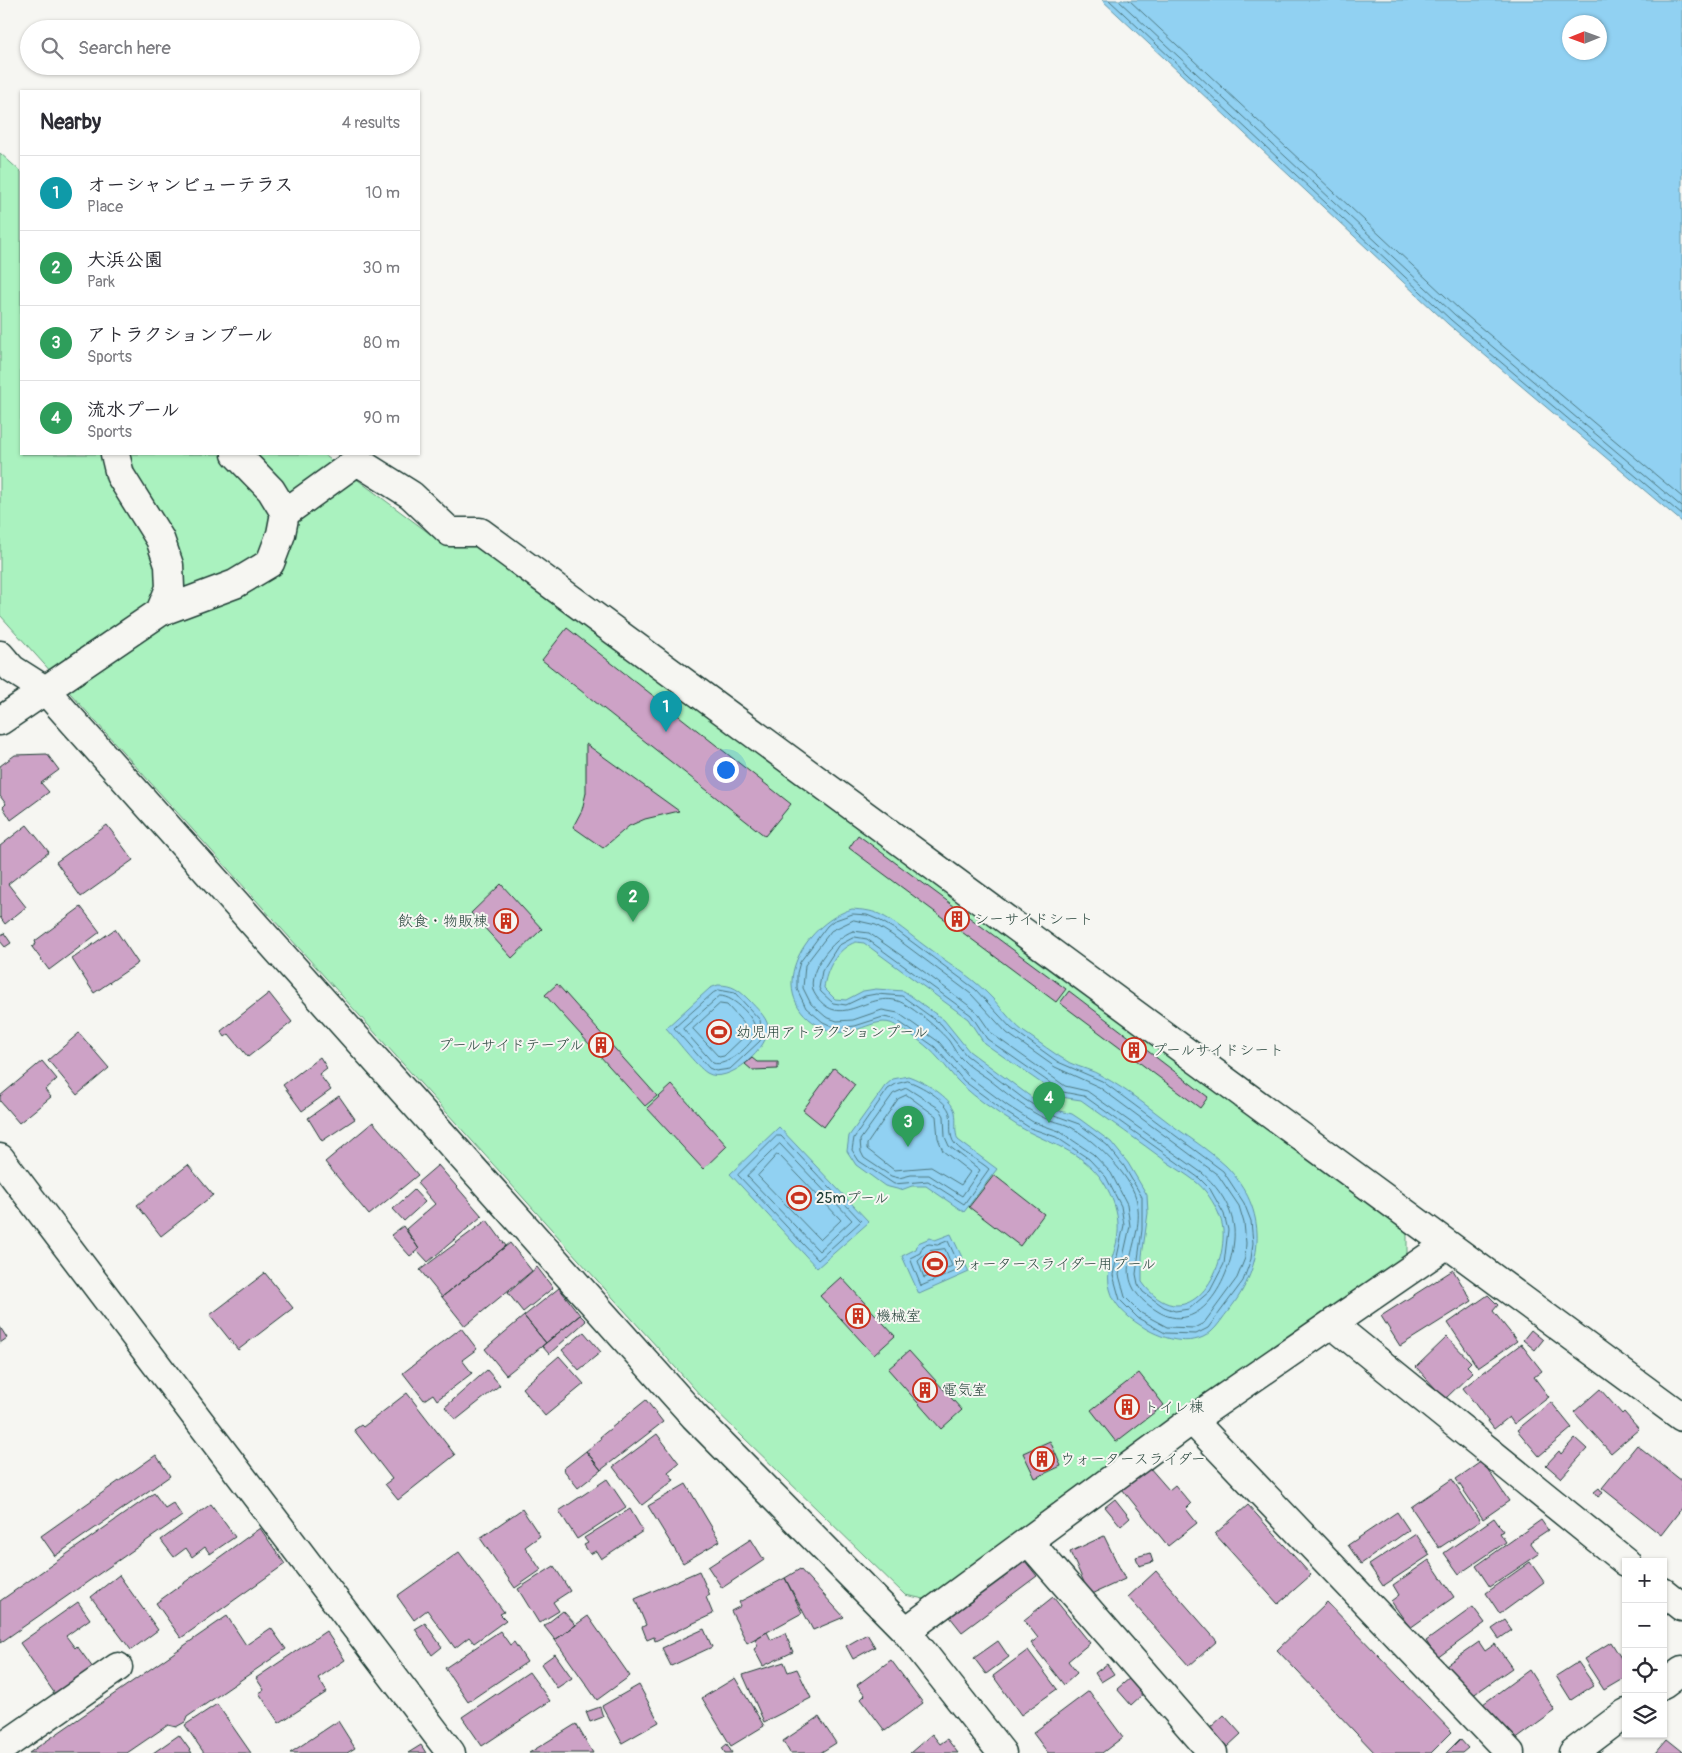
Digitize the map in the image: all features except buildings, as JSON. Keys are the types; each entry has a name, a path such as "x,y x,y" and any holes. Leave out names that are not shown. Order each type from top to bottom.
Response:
{"street":[{"path":"115,455 120,475 160,539 169,565 170,588 160,612"},
{"path":"0,721 160,612 235,584 270,562 281,534 285,513 271,490 237,455"},
{"path":"285,513 357,461 411,495 450,532 480,532 1682,1417"},
{"path":"0,655 12,669 45,690 694,1416 906,1631 1002,1753"},
{"path":"0,1158 451,1753"},
{"path":"906,1631 1192,1420 1446,1245"},
{"path":"1332,1324 1622,1559"},
{"path":"1192,1420 1510,1753"},
{"path":"1029,1542 1213,1753"},
{"path":"1667,1595 1682,1608"},
{"path":"0,1749 118,1667"},
{"path":"1667,1682 1682,1671"},
{"path":"1572,1753 1622,1716"}],"green space":[{"path":"0,153 20,171 20,455 324,455 445,545 479,545 1407,1228 1407,1254 929,1600 905,1595 702,1397 0,615"}],"water":[{"path":"1102,0 1682,0 1682,522 1448,324"},
{"path":"852,909 866,910 879,914 891,921 979,985 1024,1032 1070,1063 1098,1074 1140,1100 1226,1166 1240,1183 1250,1201 1255,1219 1257,1238 1250,1275 1241,1293 1211,1332 1194,1340 1175,1340 1148,1330 1125,1314 1118,1305 1110,1289 1109,1278 1117,1239 1118,1220 1116,1211 1110,1193 1100,1177 1081,1159 1023,1129 986,1105 959,1082 930,1049 895,1025 887,1022 844,1032 834,1032 823,1028 804,1015 794,998 792,981 796,963 805,945 818,930 834,917","holes":["856,942 864,943 968,1019 984,1043 1061,1097 1081,1100 1202,1188 1217,1210 1223,1230 1222,1248 1217,1266 1210,1283 1199,1295 1186,1303 1172,1305 1157,1298 1142,1282 1142,1256 1148,1213 1147,1195 1128,1163 1111,1142 1072,1114 1045,1107 1027,1094 969,1051 944,1020 904,991 876,989 863,991 846,1000 835,999 824,988 827,974 838,954"]},
{"name":"幼児用アトラクションプール","path":"718,985 736,989 760,1012 768,1026 767,1035 756,1054 736,1069 716,1076 702,1070 666,1028 710,988"},
{"path":"908,1076 928,1086 948,1101 955,1112 958,1140 997,1169 964,1212 926,1186 912,1186 901,1190 885,1186 856,1165 847,1151 849,1136 885,1086 893,1079"},
{"name":"25mプール","path":"779,1127 869,1222 817,1268 730,1174"},
{"name":"ウォータースライダー用プール","path":"951,1234 969,1272 919,1294 902,1256 916,1249 918,1243 930,1238 935,1240"}],"place":[{"name":"オーシャンビューテラス","path":"666,732"},
{"name":"シーサイドシート","path":"957,919"},
{"name":"飲食・物販棟","path":"506,921"},
{"name":"大浜公園","path":"633,922"},
{"name":"幼児用アトラクションプール","path":"719,1032"},
{"name":"プールサイドテーブル","path":"601,1045"},
{"name":"プールサイドシート","path":"1134,1050"},
{"name":"流水プール","path":"1049,1123"},
{"name":"アトラクションプール","path":"908,1147"},
{"name":"25mプール","path":"799,1198"},
{"name":"ウォータースライダー用プール","path":"935,1264"},
{"name":"機械室","path":"858,1316"},
{"name":"電気室","path":"925,1390"},
{"name":"トイレ棟","path":"1127,1407"},
{"name":"ウォータースライダー","path":"1042,1459"}]}
